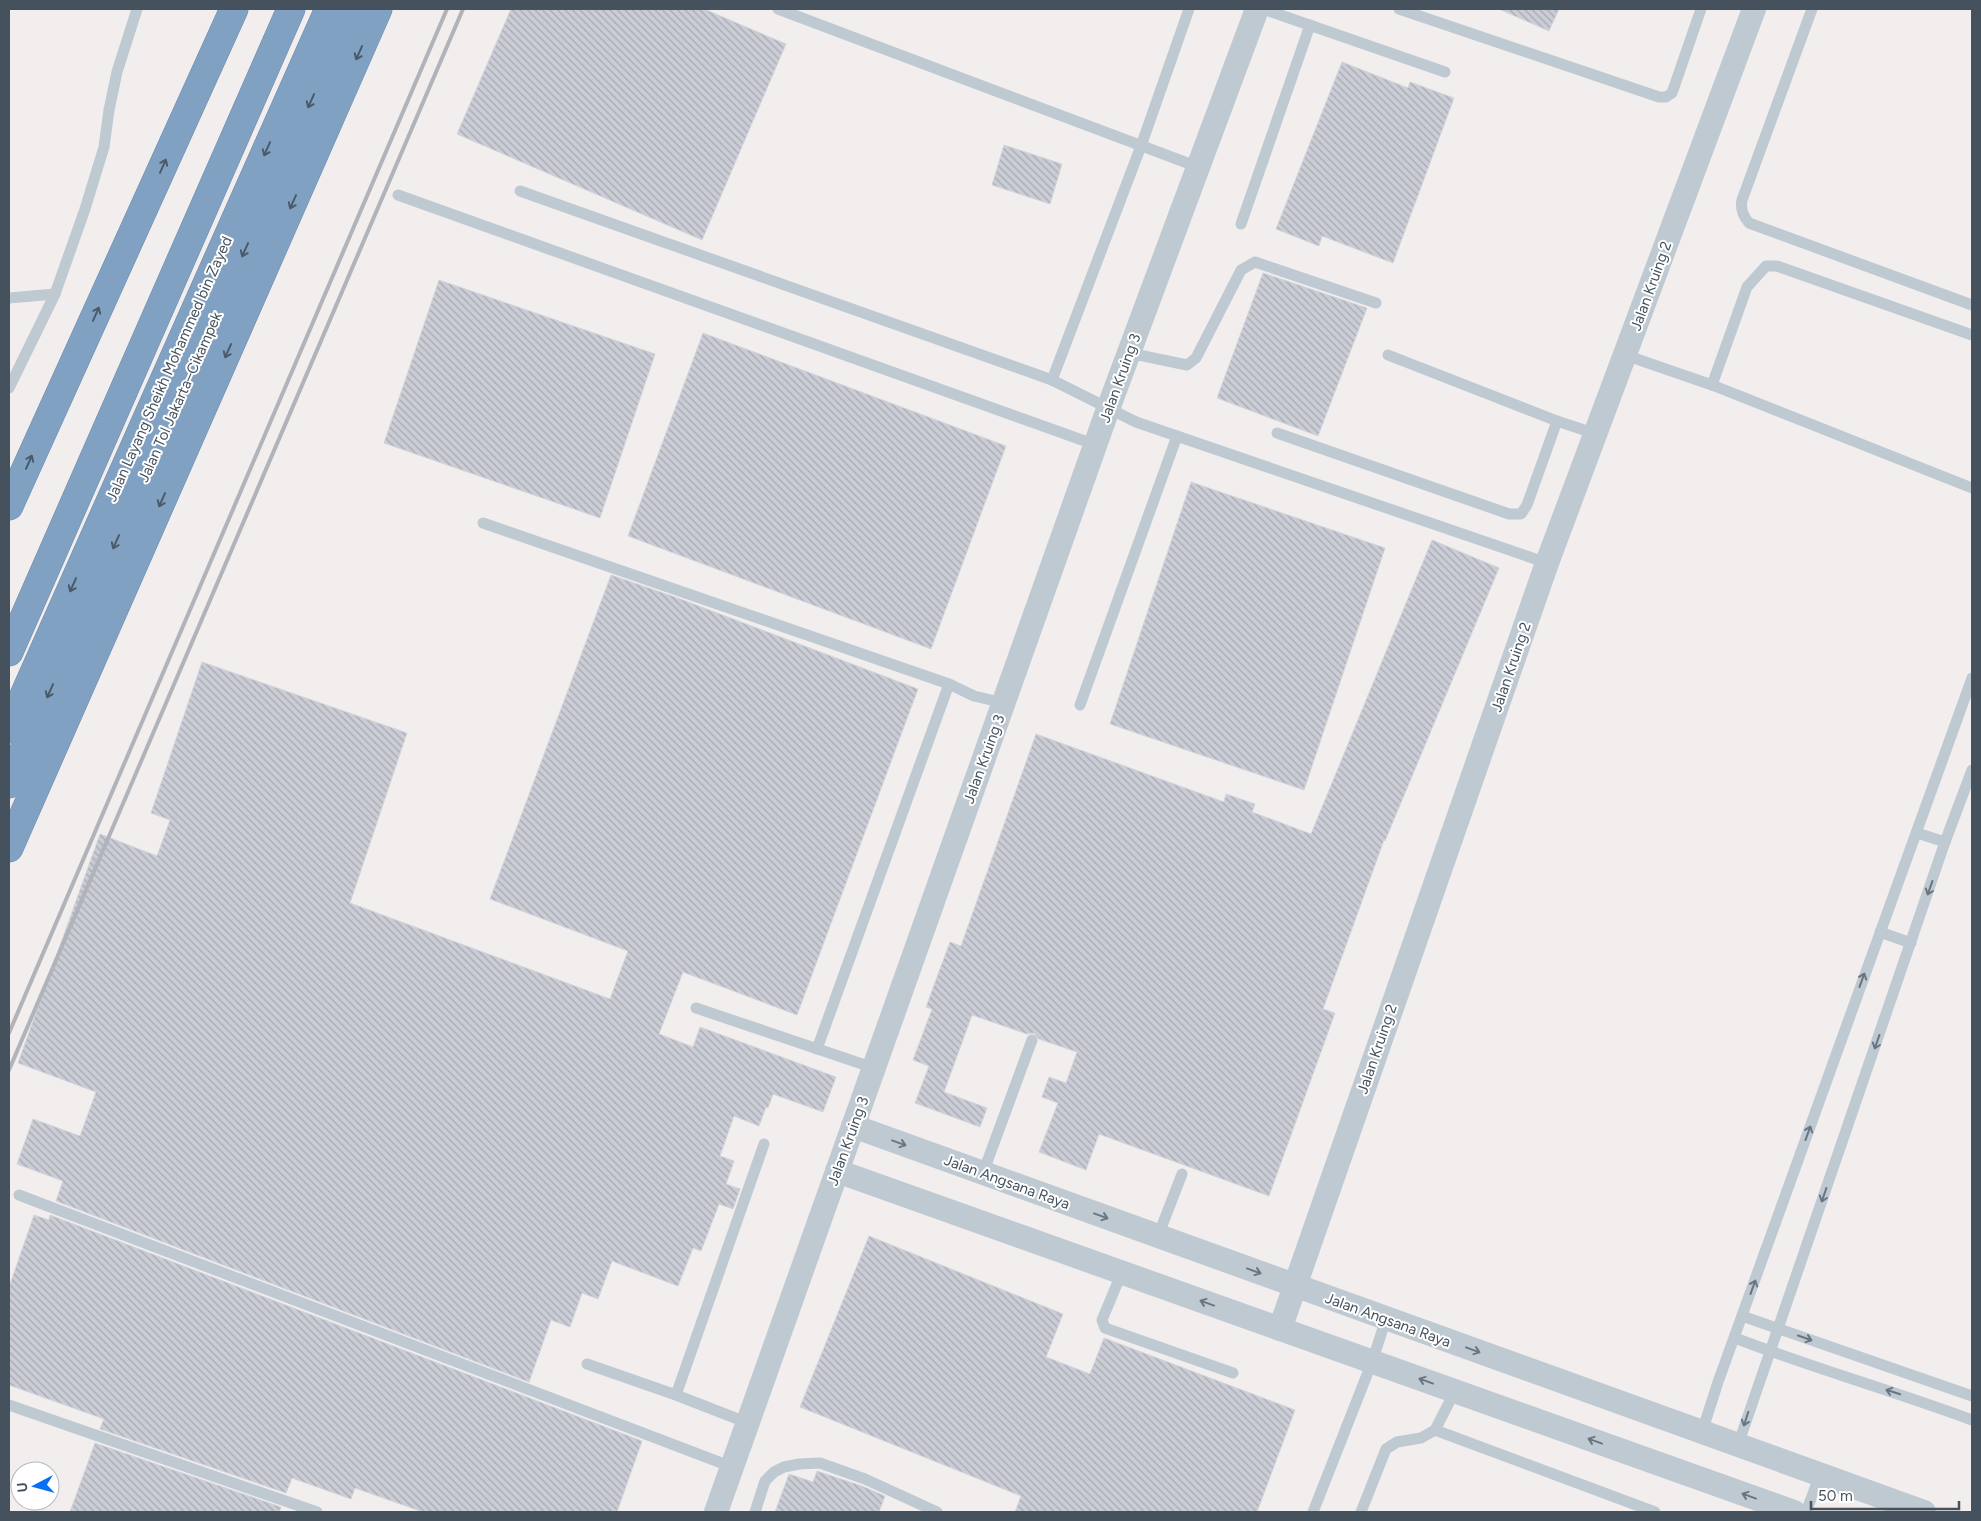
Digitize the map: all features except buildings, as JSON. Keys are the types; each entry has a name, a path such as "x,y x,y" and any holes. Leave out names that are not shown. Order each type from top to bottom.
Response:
{"highway":[{"path":"9,506 234,9"},
{"path":"9,614 280,9"},
{"path":"9,652 291,9"},
{"name":"Jalan Layang Sheikh Mohammed bin Zayed","path":"9,729 329,9"},
{"name":"Jalan Tol Jakarta–Cikampek","path":"9,784 352,9"},
{"path":"9,848 378,9"}],"street":[{"name":"Jalan Kruing 3","path":"716,1512 1108,409 1257,9"},
{"name":"Jalan Kruing 2","path":"1280,1329 1548,563 1754,9"},
{"name":"Jalan Angsana Raya","path":"853,1126 1924,1512"},
{"path":"838,1171 1794,1512"}],"lane":[{"path":"9,388 55,294 85,209 104,148 117,72 136,9"},
{"path":"778,9 1198,168"},
{"path":"1052,380 1141,146 1189,9"},
{"path":"1263,9 1446,72"},
{"path":"1399,9 1659,97 1666,97 1672,92 1701,9"},
{"path":"1812,9 1742,200 1742,212 1745,219 1749,223 1972,305"},
{"path":"1241,224 1310,25"},
{"path":"520,191 1052,380 1108,409 1177,436 1548,563"},
{"path":"398,195 1096,445"},
{"path":"1130,353 1187,365 1190,363 1196,358 1241,270 1255,262 1376,303"},
{"path":"1712,385 1747,287 1766,266 1777,266 1972,335"},
{"path":"9,298 55,294"},
{"path":"1388,355 1557,421 1596,434"},
{"path":"1625,355 1712,385 1972,488"},
{"path":"1278,433 1509,514 1521,514 1557,421"},
{"path":"1080,705 1177,436"},
{"path":"483,523 949,684 974,696 1004,703"},
{"path":"1702,1432 1718,1382 1972,678"},
{"path":"818,1049 949,684"},
{"path":"1738,1445 1945,842 1972,770"},
{"path":"1917,832 1945,842"},
{"path":"1880,932 1911,943"},
{"path":"696,1008 874,1068"},
{"path":"983,1174 1032,1040"},
{"path":"676,1395 764,1144"},
{"path":"1158,1236 1182,1174"},
{"path":"18,1195 732,1467"},
{"path":"1122,1272 1102,1320 1105,1328 1233,1373"},
{"path":"1742,1316 1972,1396"},
{"path":"1313,1512 1372,1362 1386,1319"},
{"path":"1735,1338 1770,1352 1919,1400 1972,1420"},
{"path":"587,1364 676,1395 748,1423"},
{"path":"1919,1400 1926,1379"},
{"path":"1361,1512 1386,1449 1397,1442 1421,1438 1435,1430 1455,1391"},
{"path":"9,1404 317,1512"},
{"path":"1435,1430 1654,1512"},
{"path":"754,1512 765,1480 774,1472 784,1467 799,1464 820,1463 865,1479 937,1512"},
{"path":"1806,1512 1820,1475"}],"railway":[{"path":"9,1033 447,9"},
{"path":"9,1070 463,9"}]}
